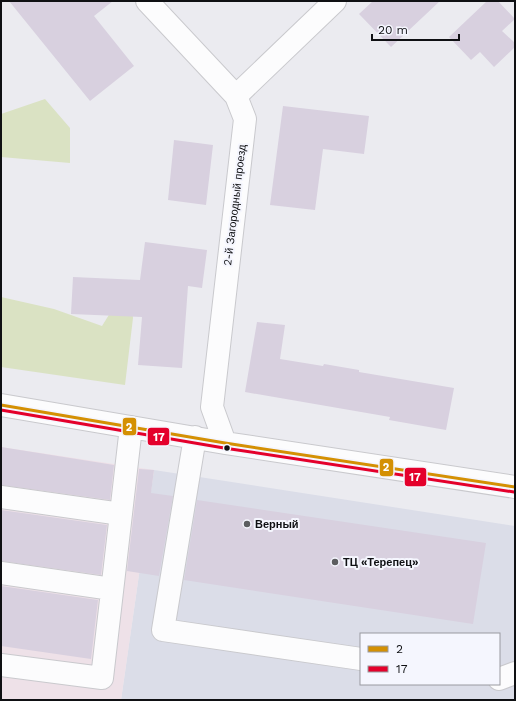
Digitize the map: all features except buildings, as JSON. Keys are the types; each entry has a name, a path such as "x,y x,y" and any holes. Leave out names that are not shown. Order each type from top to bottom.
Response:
{"street":[{"name":"2-й Загородный проезд","path":"147,1 236,96 245,119 212,407 225,443"},
{"path":"236,96 335,1"},
{"path":"1,405 225,443 515,487"},
{"path":"1,665 102,678 131,427"},
{"path":"195,437 163,630 360,659"},
{"path":"1,497 121,514"},
{"path":"1,572 112,589"},
{"path":"500,679 515,673"}],"shaded area":[{"path":"1,447 154,470 121,700 1,700"},
{"path":"154,470 515,526 515,700 121,700"}],"green space":[{"path":"45,99 70,128 70,163 1,157 1,114"},
{"path":"130,281 133,318 125,385 1,367 1,297 54,309 102,326"}],"transit line":[{"name":"2","path":"1,405 225,443 515,487"},
{"name":"17","path":"1,410 224,448 514,492"}],"place":[{"name":"Верный","path":"247,524"},
{"name":"ТЦ «Терепец»","path":"335,562"}]}
